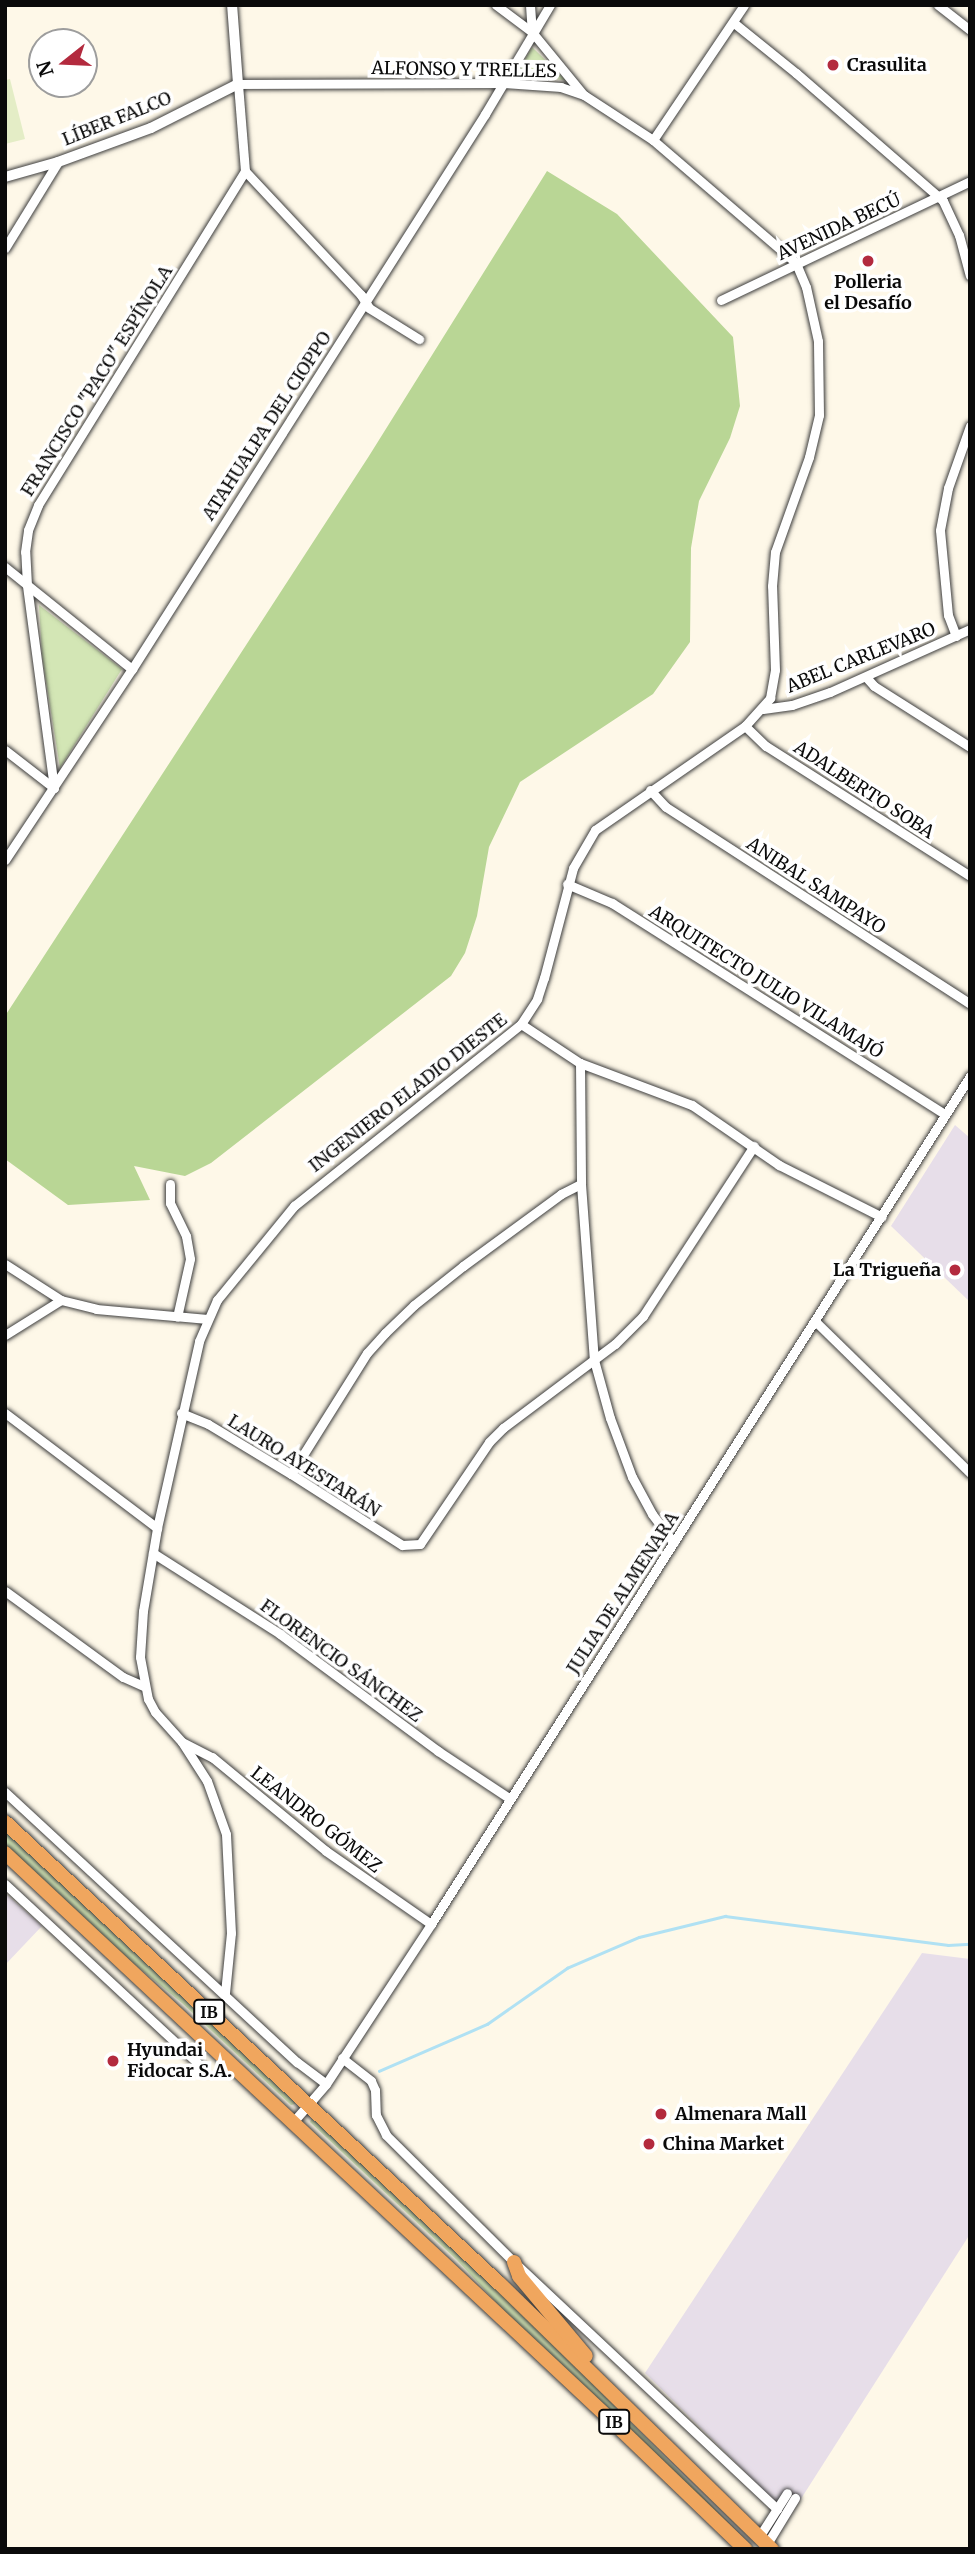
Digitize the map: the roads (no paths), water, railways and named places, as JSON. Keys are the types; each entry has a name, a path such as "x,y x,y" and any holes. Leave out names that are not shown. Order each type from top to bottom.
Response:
{"highway":[{"name":"IB","path":"5,1822 309,2105 766,2543"},
{"name":"IB","path":"5,1853 745,2549"},
{"path":"514,2262 519,2276 624,2404"}],"street":[{"path":"232,5 245,172 369,308 419,339"},
{"path":"495,5 532,32 583,94"},
{"path":"530,5 532,32"},
{"name":"ATAHUALPA DEL CIOPPO","path":"5,860 132,669 504,83 550,5"},
{"path":"653,140 744,5"},
{"path":"938,5 970,30"},
{"path":"734,23 796,73 938,197 951,211 970,276"},
{"name":"ALFONSO Y TRELLES","path":"238,84 504,83 561,87 583,94 653,140 796,263"},
{"name":"LÍBER FALCO","path":"5,177 58,162 151,128 238,84"},
{"path":"5,248 58,162"},
{"name":"FRANCISCO \"PACO\" ESPÍNOLA","path":"54,788 27,585 25,552 28,530 38,505 245,172"},
{"name":"AVENIDA BECÚ","path":"721,300 970,181"},
{"name":"INGENIERO ELADIO DIESTE","path":"225,1993 232,1933 226,1834 207,1782 182,1742 155,1712 143,1686 141,1635 157,1528 181,1413 208,1319 230,1282 293,1206 521,1024 537,999 544,978 567,884 579,853 595,830 745,726 763,709 770,698 775,670 772,586 775,552 815,438 821,392 818,341 806,287 796,263"},
{"path":"956,636 947,604 940,530 948,488 970,426"},
{"path":"5,567 132,669"},
{"name":"ABEL CARLEVARO","path":"763,709 792,705 866,677 970,629"},
{"path":"866,677 874,686 970,747"},
{"name":"ADALBERTO SOBA","path":"745,726 766,746 970,876"},
{"path":"5,750 54,788"},
{"name":"ANIBAL SAMPAYO","path":"650,790 666,807 970,1004"},
{"name":"ARQUITECTO JULIO VILAMAJÓ","path":"567,884 612,903 945,1114"},
{"path":"521,1024 580,1063 692,1105 779,1165 882,1217"},
{"path":"580,1063 581,1184 594,1360 628,1470 652,1514 674,1543"},
{"name":"JULIA DE ALMENARA","path":"293,2122 326,2084 431,1924 970,1076"},
{"path":"594,1360 632,1329 655,1300 754,1146"},
{"path":"170,1184 170,1203 186,1236 190,1259 177,1317"},
{"path":"290,1474 367,1353 404,1314 511,1230 561,1194 581,1184"},
{"path":"5,1264 61,1300 96,1309 208,1319"},
{"path":"5,1335 61,1300"},
{"path":"816,1322 970,1473"},
{"name":"LAURO AYESTARÁN","path":"181,1413 208,1424 409,1547 426,1539 489,1442 503,1427 594,1360"},
{"path":"5,1413 157,1528"},
{"name":"FLORENCIO SÁNCHEZ","path":"153,1553 280,1634 438,1751 509,1798"},
{"path":"5,1591 124,1677 143,1686"},
{"name":"LEANDRO GÓMEZ","path":"182,1742 212,1757 326,1851 431,1924"},
{"path":"5,1792 297,2062 326,2084"},
{"path":"5,1884 201,2066"},
{"path":"342,2058 371,2081 375,2090 376,2115 386,2134 514,2262 777,2509"},
{"path":"791,2496 766,2543 777,2509 791,2496"}],"waterway":[{"path":"379,2071 487,2024 567,1968 639,1937 725,1916 948,1945 970,1944"}],"place":[{"name":"Crasulita","path":"833,65"},
{"name":"Polleria el Desafío","path":"868,261"},
{"name":"La Trigueña","path":"955,1270"},
{"name":"Hyundai Fidocar S.A.","path":"113,2061"},
{"name":"Almenara Mall","path":"661,2114"},
{"name":"China Market","path":"649,2144"}]}
